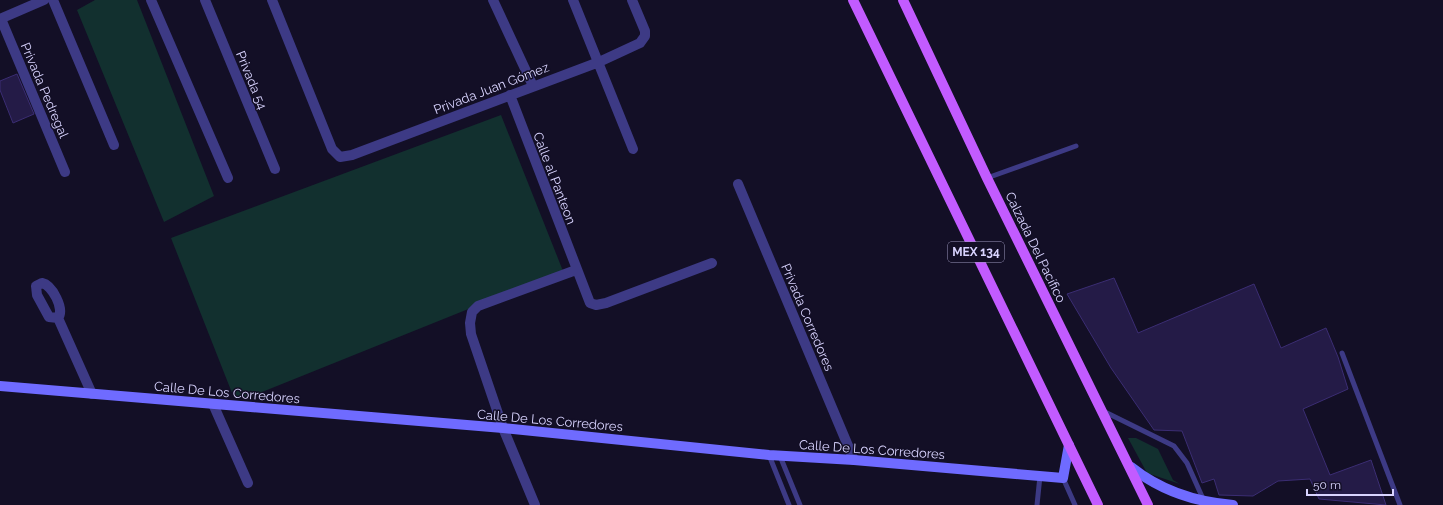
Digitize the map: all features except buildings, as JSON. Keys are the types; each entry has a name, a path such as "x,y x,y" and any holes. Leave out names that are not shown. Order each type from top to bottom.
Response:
{"main road":[{"name":"MEX 134","path":"853,0 1098,505"},
{"name":"Calzada Del Pacífico","path":"903,0 987,178 1131,467 1148,505"},
{"name":"Calle De Los Corredores","path":"0,386 504,428 780,456 854,460 1063,478"},
{"path":"1063,478 1069,445"},
{"path":"1131,467 1156,485 1200,503 1228,505"}],"street":[{"path":"0,19 44,0"},
{"path":"53,0 114,145"},
{"path":"151,0 228,178"},
{"name":"Privada 54","path":"205,0 275,169"},
{"name":"Privada Juan Gómez","path":"272,0 332,149 340,157 352,155 599,62 640,43 645,36 643,26 632,0"},
{"path":"493,0 533,86"},
{"path":"573,0 633,149"},
{"name":"Privada Pedregal","path":"0,19 66,172"},
{"name":"Calle al Panteon","path":"510,95 589,301 596,306 606,304 712,263"},
{"name":"Privada Corredores","path":"738,184 854,460"},
{"path":"535,505 504,428 471,334 470,323 472,312 478,306 576,270"},
{"path":"58,318 92,394"},
{"path":"213,404 248,483"}],"lane":[{"path":"987,178 1076,146"},
{"path":"1342,353 1400,505"},
{"path":"1102,411 1174,446 1187,463 1200,503"},
{"path":"769,455 789,505"},
{"path":"780,456 800,505"},
{"path":"1037,505 1040,476"},
{"path":"1063,478 1075,505"}],"green space":[{"path":"95,0 137,0 214,196 164,222 77,10"},
{"path":"501,115 563,271 247,398 234,398 171,238"},
{"path":"1128,438 1136,438 1158,449 1173,480 1180,484 1147,473"}]}
